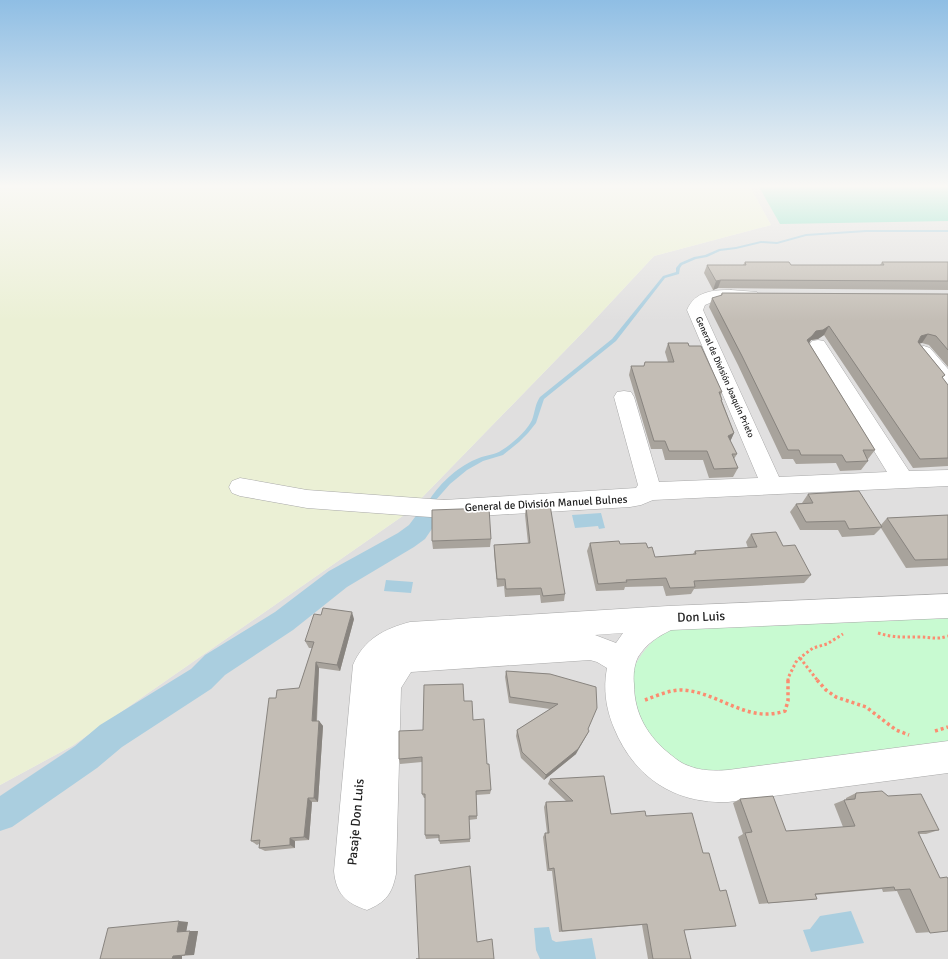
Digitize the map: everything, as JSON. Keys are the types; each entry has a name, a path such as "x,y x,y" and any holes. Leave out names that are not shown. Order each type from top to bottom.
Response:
{"street":[{"name":"General de División Joaquín Prieto","path":"766,295 718,295 706,298 699,302 695,310 772,485"},
{"path":"818,345 903,480"},
{"path":"922,350 948,381"},
{"path":"624,397 649,485 649,491"},
{"name":"General de División Manuel Bulnes","path":"240,487 307,499 444,509 630,498 641,496 649,491 948,478"},
{"name":"Don Luis","path":"948,606 668,618 648,628 635,640 623,658 618,680 621,701 629,729 639,746 679,779 696,784 728,786 948,756"},
{"name":"Pasaje Don Luis","path":"622,662 604,650 590,647 410,658 401,662 387,685 379,874 377,883 372,889 366,892 355,886 350,871 366,673 367,665 374,653 383,645 396,638 410,635 668,618"},
{"path":"571,648 590,622"}],"path":[{"path":"639,702 680,690 693,692 754,713 778,715 785,711 788,701 788,678 797,660 812,648 827,644 846,632"},
{"path":"876,632 895,638 921,637 939,639 948,636"},
{"path":"800,658 811,674 826,690 836,697 866,707 896,730 913,736"},
{"path":"933,732 941,728 948,727"}],"shaded area":[{"path":"746,232 948,232 948,959 0,959 0,785 72,746 407,513 585,330 654,256"}],"green space":[{"path":"0,232 746,232 654,256 585,330 407,513 72,746 0,785"},
{"path":"948,614 948,743 733,773 697,770 680,763 664,753 638,725 630,674 647,647 658,637 672,629"}],"water":[{"path":"601,513 605,528 599,529 598,526 575,528 572,515"},
{"path":"386,580 413,582 411,593 384,591"},
{"path":"851,911 864,943 811,952 803,930 810,929 820,916"},
{"path":"549,927 552,940 556,942 592,938 596,959 540,959 536,950 534,928"}],"building":[{"path":"745,262 789,262 791,265 884,265 882,262 948,262 948,281 716,281 707,265 746,265"},
{"path":"722,293 948,294 948,350 936,336 928,334 921,336 918,342 945,375 942,377 948,385 948,458 920,459 829,326 823,330 816,331 807,340 875,450 863,450 868,461 846,462 842,455 801,455 799,450 788,450 712,298 722,295"},
{"path":"668,343 688,343 689,346 701,346 722,392 719,392 721,400 734,433 728,436 737,454 732,454 738,468 714,469 707,451 669,451 665,441 654,441 631,366 644,366 645,362 674,362"},
{"path":"859,491 882,527 849,529 845,521 806,522 796,504 813,503 808,494"},
{"path":"550,505 565,594 543,596 541,588 506,589 505,579 497,579 494,545 530,543 526,507"},
{"path":"489,508 491,539 432,541 432,510"},
{"path":"948,515 948,559 915,560 887,518"},
{"path":"776,532 783,546 795,545 811,575 694,581 695,587 670,588 666,578 626,580 627,582 598,584 590,543 619,541 620,544 646,543 648,548 652,547 655,557 696,554 695,551 757,547 751,534"},
{"path":"323,608 352,612 337,665 316,662 312,721 319,721 314,798 308,798 304,837 290,838 290,845 259,848 260,840 251,841 269,698 276,698 277,690 299,688 314,642 305,641 314,614 321,615"},
{"path":"506,671 550,674 596,687 597,708 588,729 589,731 578,749 546,775 522,752 517,730 558,704 510,697"},
{"path":"463,684 464,701 472,701 473,720 484,719 487,764 489,764 491,790 476,791 477,816 469,816 470,839 439,841 439,835 425,835 425,794 422,794 422,757 399,759 399,731 423,730 424,685"},
{"path":"604,776 611,814 645,811 646,816 692,813 703,853 709,853 720,891 726,890 736,926 684,930 691,959 653,959 647,924 562,931 554,868 549,869 545,833 549,833 546,802 573,801 550,779"},
{"path":"882,791 888,796 921,794 939,830 918,832 940,878 947,877 948,879 948,931 930,933 910,889 895,890 894,887 815,894 817,899 768,903 745,833 752,832 740,799 773,796 786,831 855,826 844,800 855,799 856,793"},
{"path":"470,866 477,942 492,939 494,959 419,959 415,875"},
{"path":"179,921 177,932 190,931 185,955 173,956 172,959 100,959 108,928"}],"waterway":[{"path":"433,499 448,482 465,468 481,460 501,454 517,441 533,423 542,398 614,340 664,277 678,273 678,268 681,264 719,250 736,248 761,242 777,243 806,235 855,232"},
{"path":"0,815 86,757 111,736 201,679 215,665 284,621 338,579 406,540 417,532 426,520"}]}
